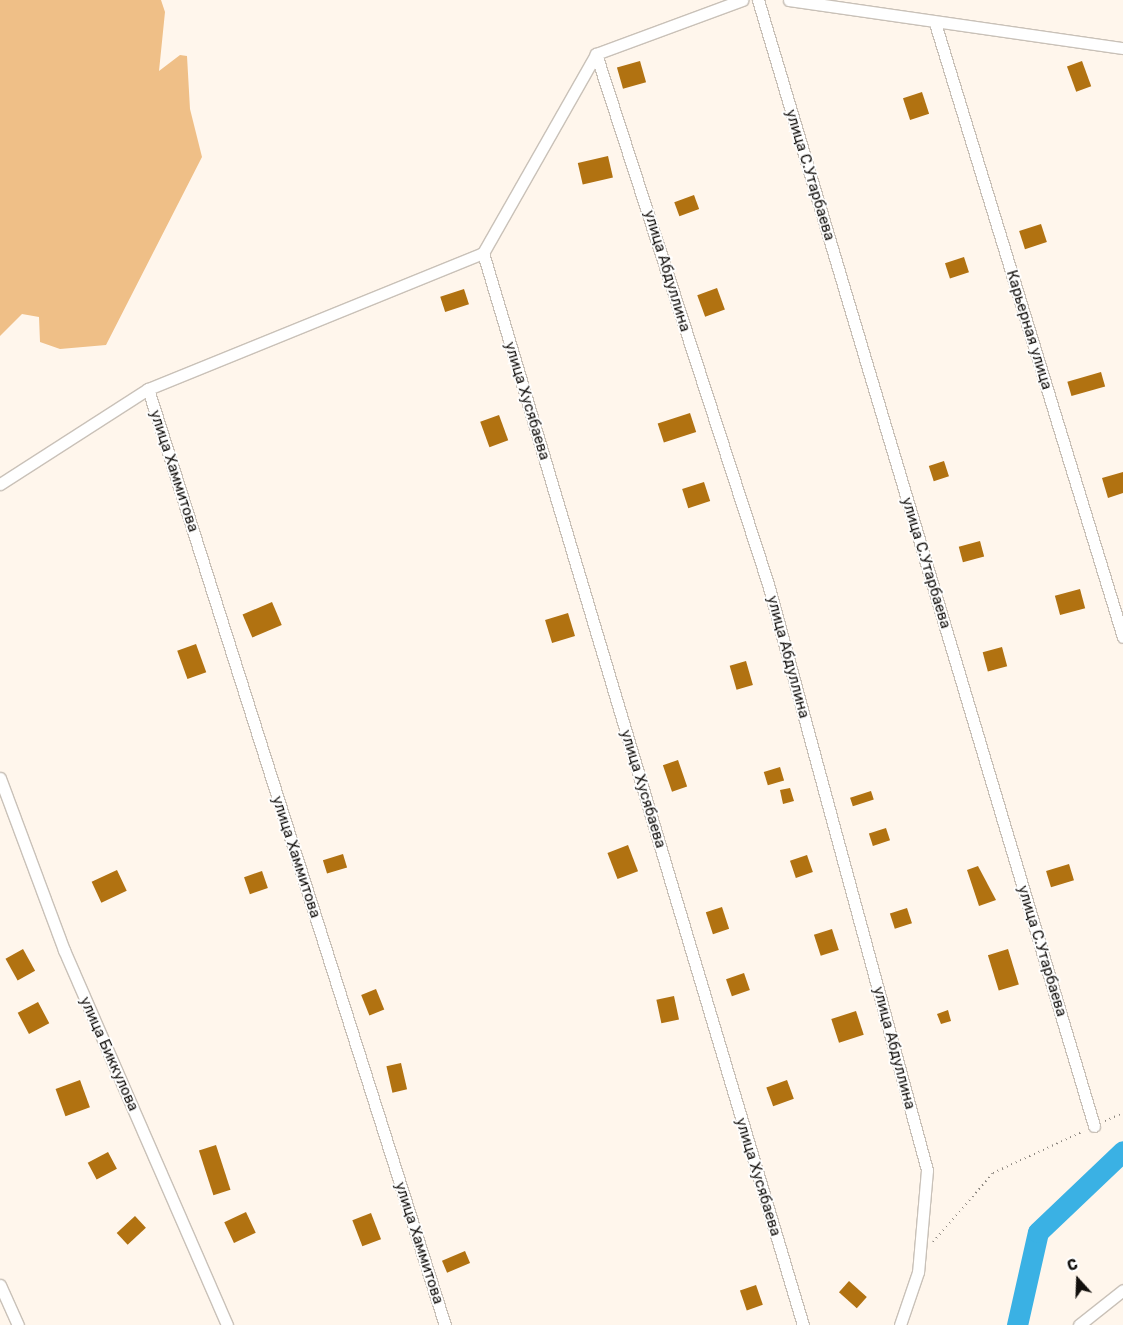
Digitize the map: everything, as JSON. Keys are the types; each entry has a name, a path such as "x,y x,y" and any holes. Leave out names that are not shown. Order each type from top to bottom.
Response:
{"street":[{"path":"0,484 148,389 483,253 596,54 742,0"},
{"name":"улица С.Утарбаева","path":"758,0 1094,1126"},
{"path":"789,0 1122,51"},
{"name":"Карьерная улица","path":"935,23 1123,637"},
{"name":"улица Абдуллина","path":"596,54 768,584 927,1170 918,1272 900,1325"},
{"name":"улица Хусябаева","path":"483,253 803,1325"},
{"name":"улица Хаммитова","path":"148,389 445,1325"},
{"name":"улица Биккулова","path":"0,778 64,950 228,1325"},
{"path":"0,1285 18,1325"},
{"path":"1079,1325 1123,1290"}],"path":[{"path":"930,1248 993,1173 1123,1113"}],"shaded area":[{"path":"0,0 161,0 165,12 159,71 180,55 187,56 190,109 202,157 106,345 60,349 40,342 39,317 22,314 0,336"}],"building":[{"path":"640,61 646,82 623,89 617,68"},
{"path":"1082,61 1091,86 1076,92 1067,66"},
{"path":"922,92 929,114 910,120 903,98"},
{"path":"608,156 613,177 583,184 578,163"},
{"path":"694,195 699,209 679,216 674,202"},
{"path":"1041,224 1047,242 1025,249 1019,231"},
{"path":"964,257 969,272 950,278 945,263"},
{"path":"717,288 725,310 705,317 697,295"},
{"path":"464,289 469,304 445,312 440,297"},
{"path":"1101,372 1105,386 1071,396 1067,382"},
{"path":"690,413 696,432 664,443 658,424"},
{"path":"499,415 508,440 489,447 480,422"},
{"path":"944,461 949,476 934,481 929,466"},
{"path":"1123,472 1123,493 1108,498 1102,478"},
{"path":"704,482 710,501 688,508 682,489"},
{"path":"980,541 984,556 963,562 959,547"},
{"path":"1080,589 1085,608 1060,615 1055,596"},
{"path":"272,602 282,625 252,638 243,615"},
{"path":"568,613 575,636 552,643 545,620"},
{"path":"196,644 206,672 187,679 177,651"},
{"path":"1002,647 1007,666 988,671 983,652"},
{"path":"746,661 753,685 737,690 730,666"},
{"path":"678,760 687,786 672,792 663,765"},
{"path":"780,767 784,780 768,785 764,772"},
{"path":"790,788 794,801 783,804 780,790"},
{"path":"871,791 874,800 853,806 850,798"},
{"path":"886,828 890,840 873,846 869,834"},
{"path":"628,845 638,871 617,879 607,853"},
{"path":"343,854 347,867 327,874 323,860"},
{"path":"807,855 813,872 796,878 790,861"},
{"path":"1069,864 1074,880 1051,887 1046,871"},
{"path":"978,866 996,900 979,906 967,870"},
{"path":"117,870 127,891 101,903 92,882"},
{"path":"262,871 268,888 250,894 244,877"},
{"path":"722,907 729,929 713,934 706,912"},
{"path":"907,908 912,923 895,929 890,914"},
{"path":"832,929 839,950 821,956 814,935"},
{"path":"23,949 35,971 18,981 6,959"},
{"path":"1008,949 1019,984 999,991 988,955"},
{"path":"744,973 750,990 732,996 726,979"},
{"path":"376,989 384,1009 369,1015 361,995"},
{"path":"674,996 679,1019 661,1023 656,1000"},
{"path":"38,1002 49,1023 29,1034 18,1013"},
{"path":"948,1010 951,1021 941,1024 937,1014"},
{"path":"856,1011 864,1035 839,1043 831,1019"},
{"path":"401,1063 407,1089 392,1093 386,1066"},
{"path":"80,1080 90,1107 65,1116 56,1089"},
{"path":"787,1080 794,1099 773,1106 766,1088"},
{"path":"216,1145 231,1190 213,1195 199,1151"},
{"path":"108,1152 117,1169 97,1180 88,1163"},
{"path":"246,1212 256,1233 234,1243 224,1222"},
{"path":"371,1213 381,1239 362,1246 352,1220"},
{"path":"135,1216 146,1228 128,1245 117,1233"},
{"path":"465,1251 470,1263 447,1273 442,1261"},
{"path":"849,1281 867,1297 857,1308 839,1292"},
{"path":"756,1285 763,1305 747,1310 740,1291"}],"waterway":[{"path":"1017,1325 1038,1232 1123,1151"}]}
